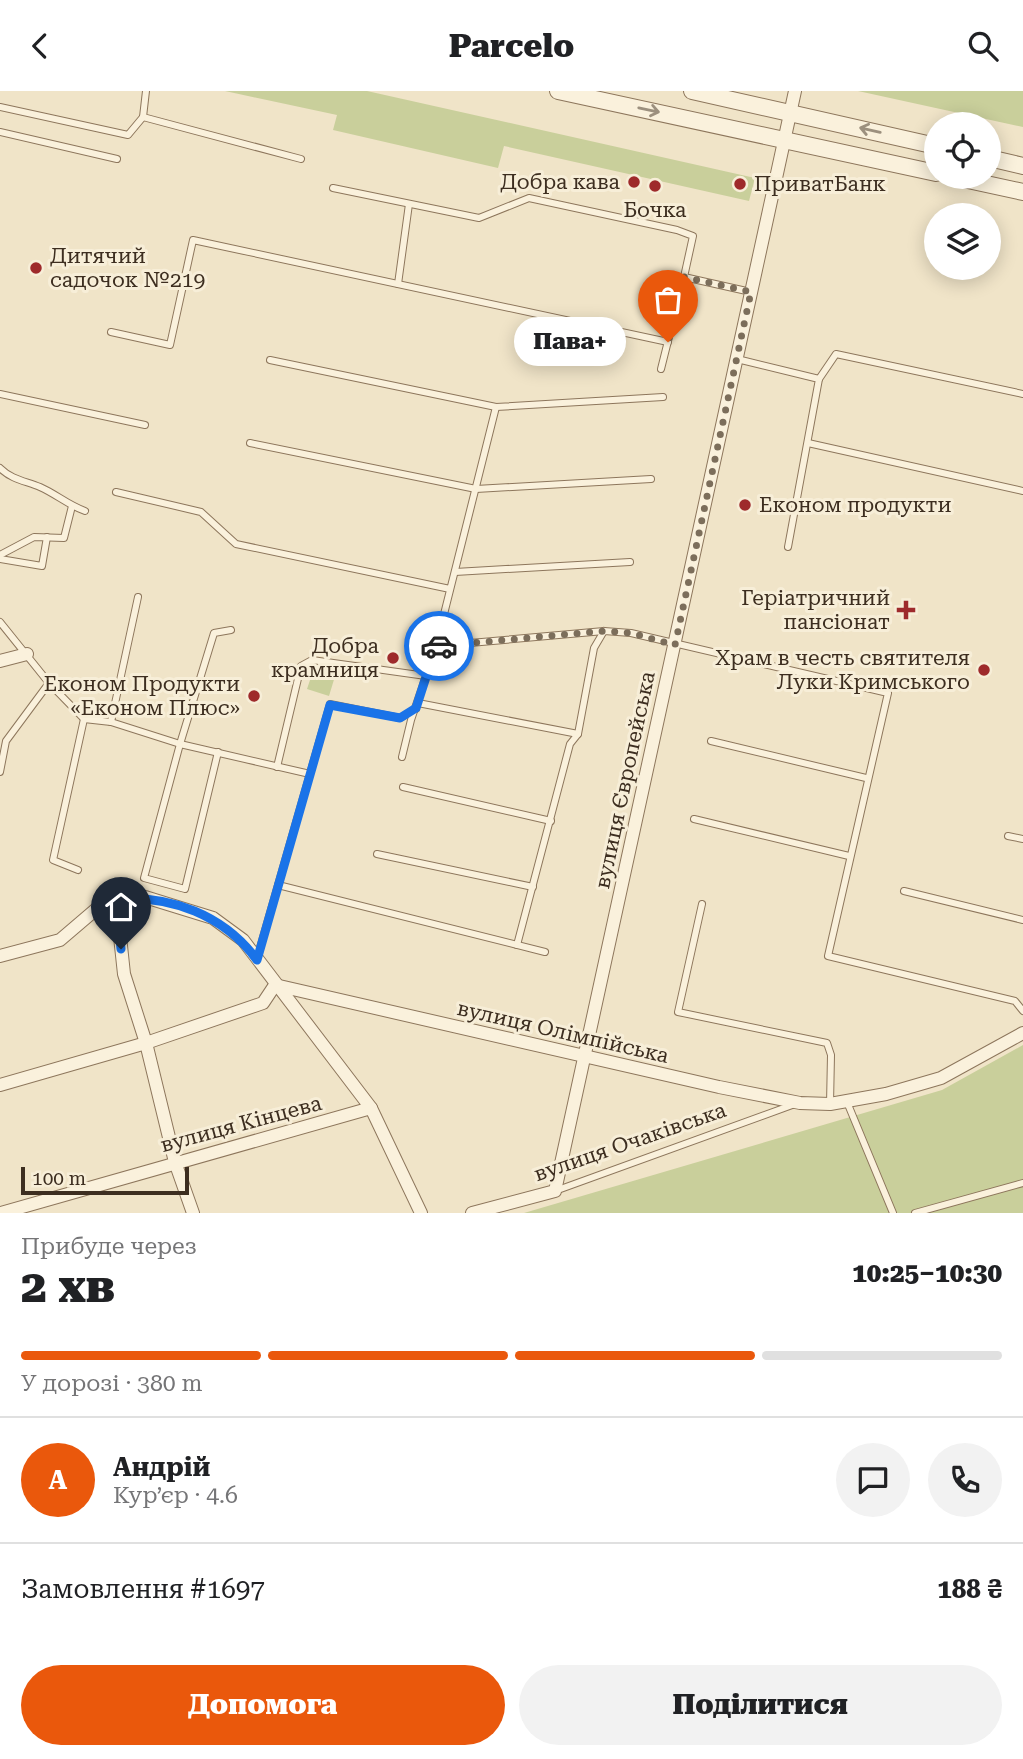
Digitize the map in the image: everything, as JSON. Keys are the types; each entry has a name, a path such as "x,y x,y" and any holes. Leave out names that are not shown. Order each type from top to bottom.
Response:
{"street":[{"path":"558,91 924,170"},
{"path":"692,91 924,143"},
{"name":"вулиця Європейська","path":"555,1191 795,91"},
{"path":"1001,161 1023,166"},
{"path":"1001,187 1023,192"},
{"path":"0,661 27,654"},
{"path":"0,957 60,940 101,905 116,899 145,897 213,918 243,940 371,1108 421,1213"},
{"path":"116,899 124,974 146,1042 175,1161 193,1213"},
{"path":"0,1085 146,1042 263,1003 275,985"},
{"name":"вулиця Олімпійська","path":"275,985 800,1103 830,1104 886,1094 941,1078 1023,1033"},
{"name":"вулиця Кінцева","path":"1,1213 175,1161 371,1108"},
{"name":"вулиця Очаківська","path":"472,1213 555,1191"}],"lane":[{"path":"0,107 128,135 143,117 146,91"},
{"path":"143,117 301,159"},
{"path":"0,132 117,159"},
{"path":"333,188 479,218 529,198 677,230 693,236 661,369"},
{"path":"398,284 409,204"},
{"path":"111,332 170,345 193,240 668,342"},
{"path":"684,277 751,292"},
{"path":"788,547 818,379 836,354 1023,394"},
{"path":"737,359 818,379"},
{"path":"270,360 496,407 663,397"},
{"path":"0,394 145,425"},
{"path":"402,757 436,646 496,407"},
{"path":"250,443 475,489 651,479"},
{"path":"808,443 1023,491"},
{"path":"0,468 6,475 41,488 85,511"},
{"path":"116,492 201,512 236,544 450,589"},
{"path":"0,557 34,537 64,538 72,506"},
{"path":"0,557 42,566 47,537"},
{"path":"455,572 630,562"},
{"path":"111,722 138,597"},
{"path":"0,622 49,683 84,719 111,722 180,744 310,774"},
{"path":"218,752 185,889 144,878 180,744 214,633 231,630"},
{"path":"517,945 570,744 578,734 594,648 604,631"},
{"path":"436,646 604,631 631,633 888,693 866,778 828,956 1015,1001 1023,1011"},
{"path":"277,767 300,666 312,660 426,676"},
{"path":"0,772 6,741 49,683"},
{"path":"257,960 330,705 400,718 417,706 578,734"},
{"path":"78,870 53,860 84,719"},
{"path":"711,741 866,778"},
{"path":"403,787 551,821"},
{"path":"694,819 849,856"},
{"path":"1008,836 1023,839"},
{"path":"377,855 533,887"},
{"path":"278,885 545,952"},
{"path":"904,891 1023,919"},
{"path":"702,904 678,1012 827,1043 831,1055 830,1104"},
{"path":"846,1101 893,1213"},
{"name":"вулиця Очаківська","path":"555,1191 800,1103"},
{"path":"915,1213 1023,1183"}],"green space":[{"path":"225,91 367,91 755,178 749,201 504,146 498,168 333,130 337,115"},
{"path":"858,91 1023,91 1023,127 1001,122 1001,112 954,112"},
{"path":"314,668 336,673 329,696 307,689"},
{"path":"1023,1045 1023,1213 524,1213 942,1090"}],"way so far":[{"path":"439,646 604,631 631,633 675,645 751,292 684,277 668,342"}],"place":[{"name":"Добра кава","path":"634,182"},
{"name":"ПриватБанк","path":"740,184"},
{"name":"Бочка","path":"655,186"},
{"name":"Дитячий садочок №219","path":"36,268"},
{"name":"Пава+","path":"668,342"},
{"name":"Економ продукти","path":"745,505"},
{"name":"Геріатричний пансіонат","path":"906,610"},
{"name":"Добра крамниця","path":"393,658"},
{"name":"Храм в честь святителя Луки Кримського","path":"984,670"},
{"name":"Економ Продукти «Економ Плюс»","path":"254,696"}],"route":[{"path":"121,949 116,899 145,897 213,918 243,940 257,960 330,705 400,718 416,708 436,646 439,646"}]}
